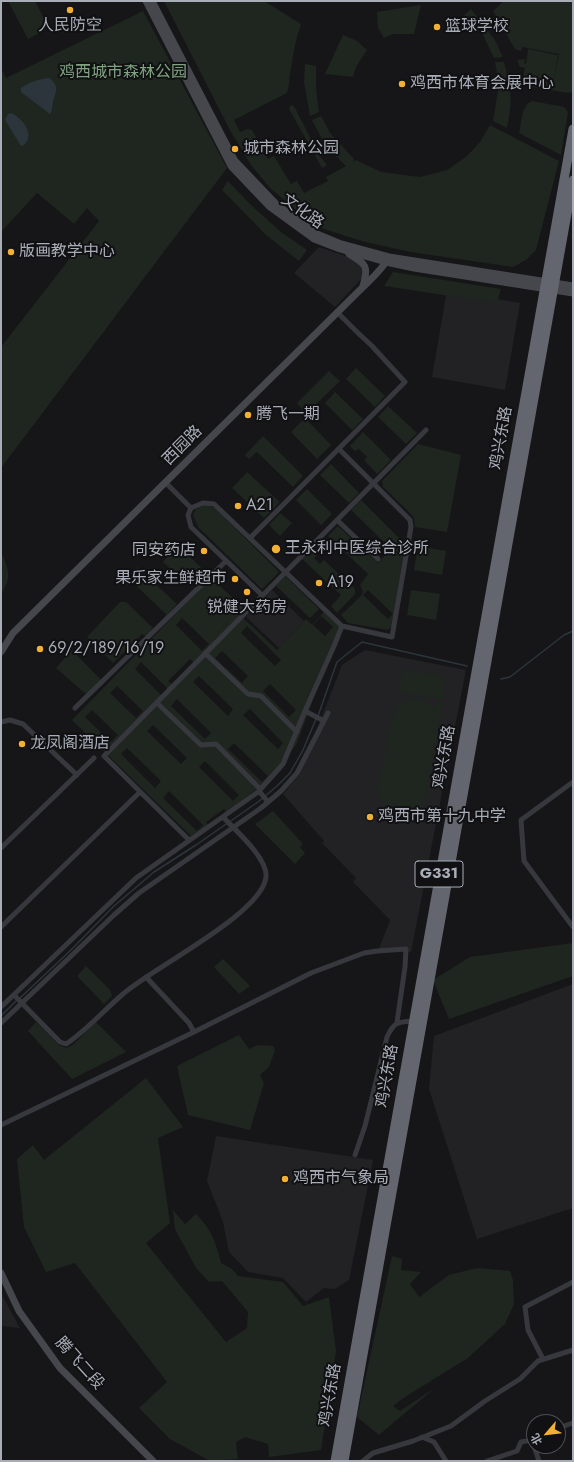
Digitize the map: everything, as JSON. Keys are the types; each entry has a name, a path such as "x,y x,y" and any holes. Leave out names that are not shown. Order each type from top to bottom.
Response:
{"highway":[{"name":"鸡兴东路","path":"335,1461 573,129"},
{"name":"鸡兴东路","path":"344,1461 573,180"}],"main road":[{"name":"文化路","path":"146,1 231,166 270,207 314,239 340,249 388,260"},
{"name":"文化路","path":"152,1 235,161 276,204 317,234 341,244 414,268 555,286"},
{"path":"340,249 362,262 367,273 362,288"},
{"name":"西园路","path":"1,652 13,634 338,312 388,260"},
{"path":"555,286 573,286"},
{"path":"555,286 573,293"},
{"name":"腾飞二段","path":"1,1273 19,1311 60,1368 153,1461"}],"street":[{"path":"250,538 405,382 338,312"},
{"path":"188,840 104,756 426,430"},
{"path":"262,595 191,527 188,515 191,508 203,503 214,504 342,626 392,637 411,528 410,520 339,449"},
{"path":"166,483 191,508"},
{"path":"337,520 378,559"},
{"path":"74,708 226,561"},
{"path":"1,1007 136,878 260,790 283,764 342,626"},
{"path":"205,653 248,694 261,696 297,732"},
{"path":"157,703 201,745 216,744 260,790 268,802"},
{"path":"305,711 324,721"},
{"path":"1,1023 114,914 139,893 282,791 297,773 328,713"},
{"path":"1,722 10,720 23,724 77,775"},
{"path":"1,848 94,758"},
{"path":"573,782 521,820 524,860 573,927"},
{"path":"1,928 140,792"},
{"path":"14,995 60,1042 66,1044 123,993 228,923 253,901 263,887 266,876 264,865 258,856 223,817"},
{"path":"1,1125 194,1032 311,973 364,953 406,949 405,967 397,1022 392,1027 387,1037 365,1126 355,1155"},
{"path":"146,977 189,1023 194,1032"},
{"path":"397,1022 413,1021"},
{"path":"543,1359 528,1330 525,1308 573,1282"},
{"path":"363,1461 373,1453 422,1438 451,1426 485,1401 520,1379 538,1361 573,1350"},
{"path":"422,1438 434,1442 446,1461"},
{"path":"487,1461 517,1451 521,1442 526,1440"}],"shaded area":[{"path":"49,78 56,86 56,92 50,114 21,92 21,88 28,84"},
{"path":"11,113 16,115 27,128 28,138 22,146 5,120 8,114"},
{"path":"319,247 351,258 360,263 364,276 335,307 294,273"},
{"path":"447,290 520,303 505,390 432,377"},
{"path":"272,590 304,621 279,648 246,617"},
{"name":"鸡西市第十九中学","path":"365,650 466,670 411,952 379,949 390,920 353,882 356,878 322,843 324,841 283,794 299,775 342,665"},
{"path":"573,984 573,1208 477,1239 429,1089 434,1036"},
{"path":"216,1136 373,1160 349,1280 335,1289 324,1288 306,1302 283,1278 248,1272 229,1252 223,1222 207,1181"},
{"path":"1,1293 20,1328 1,1326"}],"green space":[{"path":"8,1 35,1 49,28 28,39"},
{"path":"164,1 264,1 301,24 294,51 287,93 234,120 240,132 248,129 252,130 268,159 274,156 291,184 297,181 304,193 328,181 326,177 346,166 330,150 322,139 312,120 321,116 330,133 354,159 353,162 356,160 381,172 420,177 447,170 466,157 480,142 490,125 559,161 536,250 526,260 513,267 411,252 365,242 324,229 297,211 270,188 251,165 230,130"},
{"path":"504,1 573,1 572,92 568,93 526,86 522,81 525,68 520,67 517,60 525,59 524,63 526,64 528,49 558,55 553,84 559,54 522,47 521,51 515,49 493,11"},
{"path":"421,5 414,34 393,34 384,38 378,28 377,12"},
{"path":"471,9 495,40 503,57 494,58 481,31 464,15"},
{"name":"鸡西城市森林公园","path":"143,11 227,168 1,468 1,347 99,221 87,208 74,224 37,193 1,232 1,68 6,78"},
{"path":"343,35 357,41 367,50 356,67 353,77 325,74"},
{"path":"495,62 504,62 508,80 511,102 507,128 493,121 499,85"},
{"path":"305,64 316,66 316,89 319,112 310,116 304,82"},
{"path":"532,101 564,107 568,112 561,155 519,133 524,110 528,103"},
{"path":"291,105 294,106 319,155 327,165 322,168 289,109"},
{"path":"228,181 252,206 281,232 307,250 299,261 266,235 222,190"},
{"path":"393,272 501,289 497,303 384,286"},
{"path":"356,368 385,396 375,407 346,379"},
{"path":"329,371 340,381 306,414 297,403"},
{"path":"335,392 363,419 352,430 325,403"},
{"path":"388,406 417,433 406,444 378,417"},
{"path":"305,418 331,445 317,459 291,432"},
{"path":"363,432 391,460 377,474 364,460 367,457 359,449 355,451 350,446"},
{"path":"263,436 303,476 293,487 257,452 249,459 245,455"},
{"path":"418,444 461,455 447,532 415,527 414,518 411,514 383,487 382,481"},
{"path":"331,464 359,493 349,503 320,475"},
{"path":"247,472 280,502 264,518 232,488"},
{"path":"307,489 332,514 321,525 296,500"},
{"path":"361,500 406,545 404,562 402,562 393,625 388,630 348,623 341,615 361,596 363,592 360,585 368,574 328,536 338,526 378,563 391,549 351,510","holes":["368,590 393,614 388,619 363,595"]},
{"path":"203,506 209,506 216,509 279,572 262,589 198,527 193,515 196,509"},
{"path":"280,513 292,523 280,536 269,525"},
{"path":"418,546 446,551 442,575 414,570"},
{"path":"179,547 207,573 203,577 200,574 189,586 163,562 175,548"},
{"path":"312,549 318,554 314,558 320,564 324,560 355,589 355,594 337,613 331,606 341,595 302,559"},
{"path":"1,552 6,563 8,578 5,588 1,593"},
{"path":"137,567 177,604 167,615 131,581 126,586 124,581"},
{"path":"285,576 319,609 310,618 276,586"},
{"path":"211,578 244,608 239,614 277,650 306,619 312,625 324,612 340,626 297,743 290,754 274,773 256,789 226,812 224,809 206,822 208,825 191,836 72,720","holes":["321,616 333,627 325,636 313,625","182,618 209,644 202,651 176,625","247,626 281,660 275,666 241,633","222,651 248,676 242,683 215,658","190,659 195,663 173,685 168,681","141,662 167,688 161,695 135,669","199,676 233,709 228,716 193,682","270,684 296,710 289,717 263,691","117,686 143,711 136,718 110,693","177,699 211,733 205,739 171,706","250,709 283,743 278,749 243,715","92,710 118,735 111,742 85,717","153,725 187,758 181,764 147,731","234,743 268,776 262,782 228,749","127,748 161,781 155,788 121,754","205,761 239,795 233,801 199,767","169,791 203,825 197,831 163,798"]},
{"path":"411,590 440,594 436,620 407,615"},
{"path":"120,602 126,602 153,628 146,636 142,634 113,663 87,637"},
{"path":"72,650 102,681 88,696 56,668"},
{"path":"402,669 446,677 442,700 398,692"},
{"path":"408,700 422,700 435,709 437,702 443,703 422,814 416,813 417,806 410,809 398,810 387,806 377,789 394,711 398,706"},
{"path":"273,811 303,844 300,847 305,853 295,864 255,824"},
{"path":"573,943 573,976 449,1019 433,980 470,957"},
{"path":"223,959 250,986 239,994 214,967"},
{"path":"86,966 110,990 112,996 104,1004 77,976"},
{"path":"36,1022 59,1045 66,1048 73,1045 96,1022 126,1052 72,1079 28,1031"},
{"path":"239,1035 249,1049 258,1045 273,1046 275,1050 269,1067 260,1075 264,1083 250,1130 188,1115 177,1066"},
{"path":"146,1078 183,1127 158,1138 170,1223 146,1243 226,1342 247,1328 248,1312 222,1281 209,1282 196,1268 175,1229 173,1210 185,1224 196,1214 210,1231 221,1263 232,1269 238,1276 283,1282 303,1306 329,1297 336,1351 321,1450 269,1457 268,1444 245,1437 236,1442 238,1459 210,1461 170,1439 139,1408 167,1382 75,1263 46,1272 24,1227 17,1159 33,1145 44,1160"},
{"path":"392,1256 402,1259 401,1270 421,1272 410,1284 419,1297 449,1275 477,1268 510,1271 513,1280 514,1304 505,1324 468,1358 393,1406 400,1411 436,1387 379,1435 357,1417"}],"waterway":[{"path":"501,679 510,677 564,635 573,631"},
{"path":"318,716 337,662 362,642 467,666"},
{"path":"20,998 71,950 114,906 154,872 258,802 277,786 290,773 303,750 316,719"},
{"path":"1,1016 17,1000"}],"place":[{"name":"人民防空","path":"70,10"},
{"name":"篮球学校","path":"437,27"},
{"name":"鸡西市体育会展中心","path":"402,84"},
{"name":"城市森林公园","path":"235,149"},
{"name":"版画教学中心","path":"11,252"},
{"name":"腾飞一期","path":"248,415"},
{"name":"A21","path":"238,506"},
{"name":"王永利中医综合诊所","path":"276,549"},
{"name":"同安药店","path":"204,551"},
{"name":"果乐家生鲜超市","path":"235,579"},
{"name":"A19","path":"319,583"},
{"name":"锐健大药房","path":"247,592"},
{"name":"69/2/189/16/19","path":"40,649"},
{"name":"龙凤阁酒店","path":"22,744"},
{"name":"鸡西市第十九中学","path":"370,817"},
{"name":"鸡西市气象局","path":"285,1179"}]}
